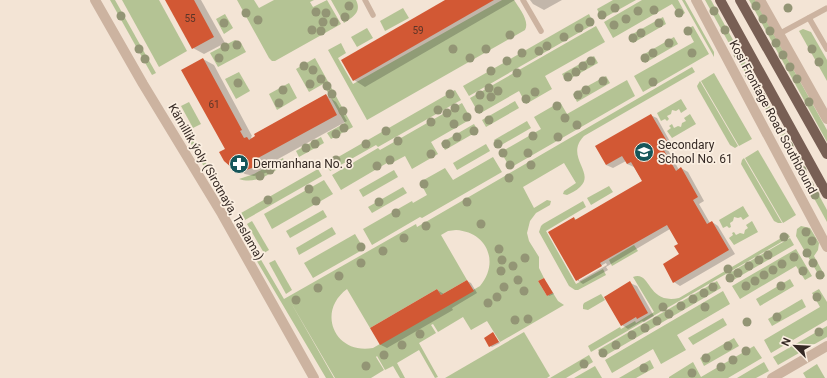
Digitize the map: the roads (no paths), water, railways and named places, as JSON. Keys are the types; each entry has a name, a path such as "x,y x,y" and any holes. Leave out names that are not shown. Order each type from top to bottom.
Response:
{"main road":[{"path":"720,0 827,194"},
{"path":"740,0 827,154"}],"street":[{"name":"Kämillik ýoly (Sirotnaýa, Taslama)","path":"95,0 222,214 314,378"},
{"name":"Kosi Frontage Road Southbound","path":"696,0 827,247"},
{"path":"760,0 825,113"},
{"path":"772,378 827,346"}],"lane":[{"path":"365,0 373,15"},
{"path":"523,0 541,31"},
{"path":"779,34 827,8"},
{"path":"809,18 827,49"}],"place":[{"name":"Secondary School No. 61","path":"644,152"},
{"name":"Dermanhana No. 8","path":"239,164"}]}
